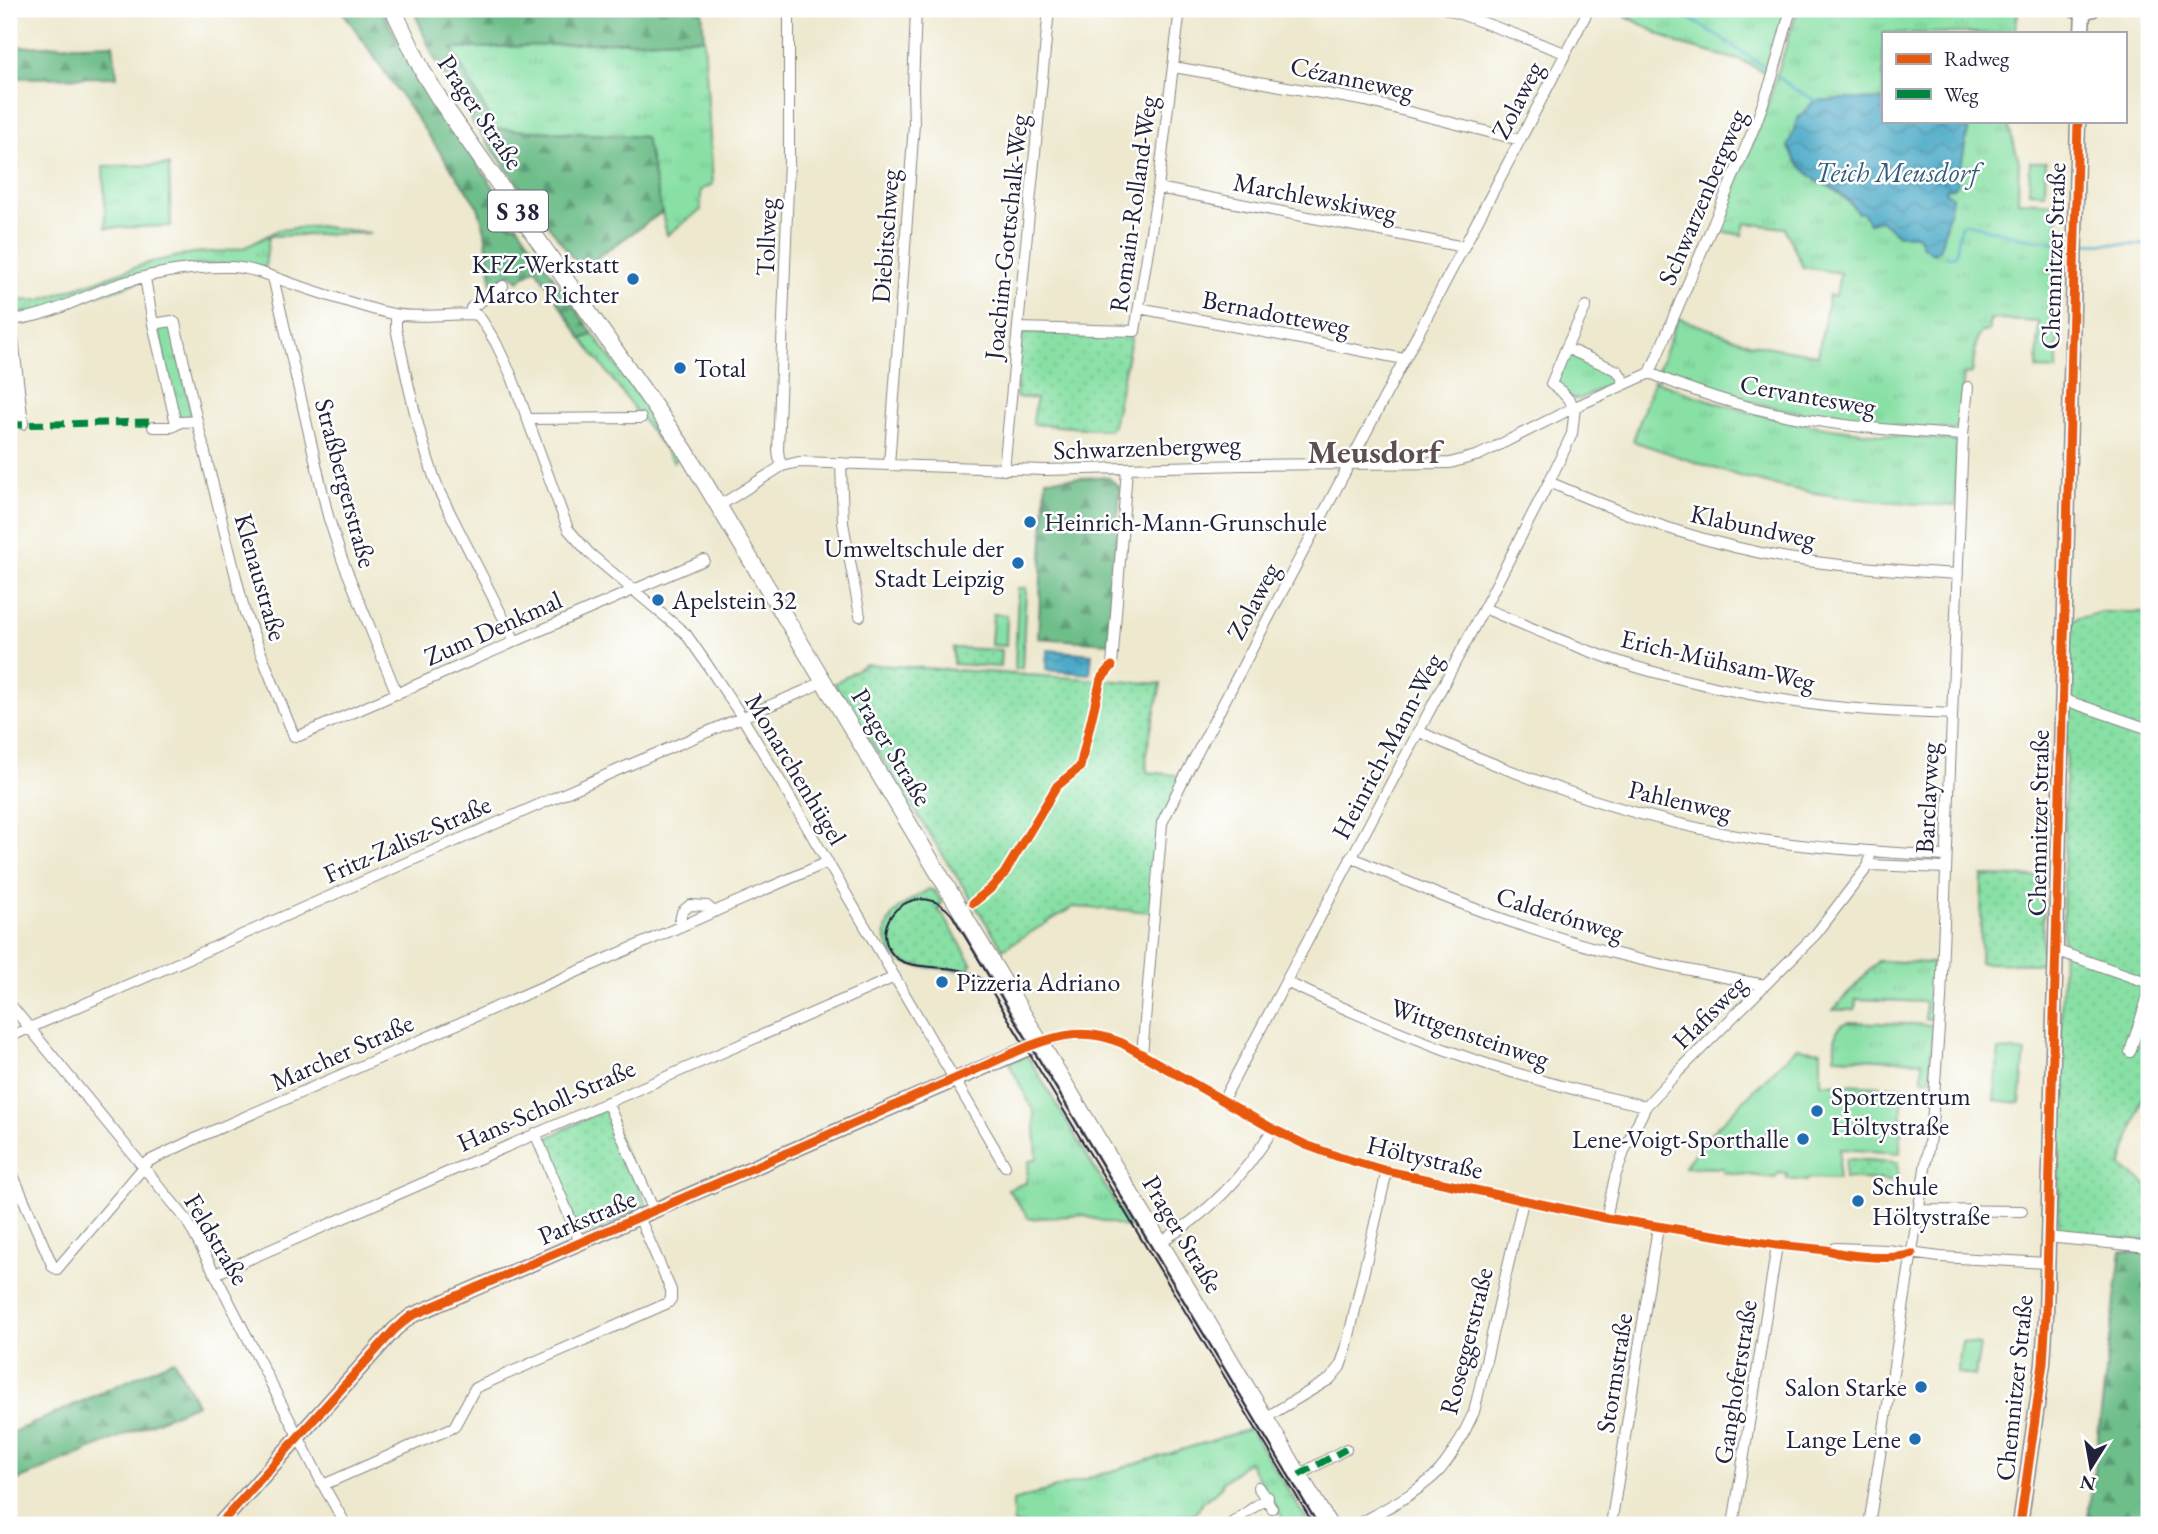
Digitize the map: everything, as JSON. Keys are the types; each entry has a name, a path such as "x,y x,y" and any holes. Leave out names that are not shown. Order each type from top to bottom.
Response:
{"main road":[{"name":"Prager Straße","path":"393,9 423,72 515,219 620,357 685,450 1329,1525"},
{"path":"2082,32 2083,10"},
{"name":"Chemnitzer Straße","path":"2020,1525 2043,1363 2078,122"},
{"name":"Parkstraße","path":"219,1525 402,1321 1040,1043"}],"street":[{"name":"Tollweg","path":"782,466 778,450 789,161 789,9"},
{"name":"Diebitschweg","path":"889,465 914,124 916,9"},
{"name":"Joachim-Gottschalk-Weg","path":"1004,470 1049,9"},
{"name":"Romain-Rolland-Weg","path":"1018,328 1135,331 1158,188 1180,9"},
{"path":"1447,9 1565,53"},
{"name":"Zolaweg","path":"1142,1055 1162,823 1589,9"},
{"name":"Schwarzenbergweg","path":"719,506 782,466 799,462 1004,470 1127,469 1450,463 1479,455 1650,373 1756,122 1772,78 1791,9"},
{"name":"Cézanneweg","path":"1174,67 1366,101 1520,140"},
{"name":"Marchlewskiweg","path":"1158,188 1464,247"},
{"path":"23,425 10,320 52,312 110,287 201,268 233,267 255,271 396,315 470,314 471,309 503,286"},
{"name":"Straßbergerstraße","path":"273,277 328,516 342,559 397,694"},
{"path":"145,278 176,424"},
{"path":"1575,407 1551,384 1586,306"},
{"name":"Bernadotteweg","path":"1139,309 1404,359"},
{"name":"Monarchenhügel","path":"470,314 479,317 495,343 528,419 568,529 589,553 686,634 742,717 1006,1166"},
{"path":"396,315 396,328 415,414 432,473 515,641"},
{"name":"Klenaustraße","path":"153,324 174,323 245,613 294,736 299,736"},
{"path":"1566,348 1618,371 1625,383"},
{"name":"Cervantesweg","path":"1650,373 1698,392 1779,415 1892,431 1963,435"},
{"name":"Barclayweg","path":"1870,1525 1932,1124 1940,1022 1963,435 1968,387"},
{"name":"Heinrich-Mann-Weg","path":"1223,1100 1549,482 1573,434 1575,407"},
{"path":"528,419 642,418"},
{"path":"153,427 172,427 197,421"},
{"path":"841,463 844,523 860,616"},
{"path":"1112,666 1127,469"},
{"name":"Klabundweg","path":"1549,482 1660,526 1730,546 1806,561 1884,570 1958,574"},
{"name":"Zum Denkmal","path":"299,736 704,560"},
{"name":"Erich-Mühsam-Weg","path":"1484,608 1605,656 1692,681 1818,705 1952,715"},
{"name":"Fritz-Zalisz-Straße","path":"9,1037 824,681"},
{"path":"2062,699 2149,729"},
{"name":"Pahlenweg","path":"1418,732 1483,762 1544,785 1663,821 1760,840 1870,852 1945,856"},
{"path":"1870,852 1869,865 1945,868"},
{"name":"Calderónweg","path":"1351,857 1479,911 1550,935 1627,957 1765,985"},
{"name":"Marcher Straße","path":"9,1166 53,1267 57,1269 149,1161 828,862"},
{"name":"Hafisweg","path":"1606,1218 1615,1177 1625,1149 1646,1106 1816,934 1869,865"},
{"name":"Marcher Straße","path":"682,926 682,912 690,905 707,906 714,912"},
{"path":"2056,950 2149,983"},
{"name":"Hans-Scholl-Straße","path":"215,1273 895,977"},
{"name":"Wittgensteinweg","path":"1286,982 1379,1024 1450,1052 1522,1076 1646,1106"},
{"path":"2130,1052 2149,993"},
{"name":"Feldstraße","path":"9,1003 186,1219 346,1525"},
{"name":"Höltystraße","path":"1040,1043 1083,1033 1122,1043 1306,1145 1387,1171 1523,1201 1606,1218 1777,1245 1827,1250 1861,1248 2047,1263"},
{"path":"607,1102 654,1210"},
{"path":"1160,1242 1187,1226 1226,1192 1244,1172 1273,1129"},
{"path":"535,1133 580,1242"},
{"path":"1265,1418 1325,1383 1340,1367 1387,1171"},
{"name":"Roseggerstraße","path":"1356,1525 1395,1503 1438,1471 1459,1444 1474,1412 1523,1201"},
{"path":"1920,1209 2022,1211"},
{"path":"323,1485 454,1427 475,1388 668,1303 671,1290 639,1217"},
{"name":"Stormstraße","path":"1611,1525 1658,1227"},
{"path":"2048,1237 2149,1247"},
{"name":"Ganghoferstraße","path":"1733,1525 1777,1245"},
{"path":"1299,1475 1346,1449"},
{"path":"1258,1487 1272,1508"},
{"path":"1230,1525 1267,1497"}],"green space":[{"path":"341,9 381,9 418,78 512,214 508,222 511,225 517,224 593,334 582,339 536,268 518,281 511,273 492,286 485,231 478,207"},
{"path":"413,9 702,9 704,38 452,49 493,124 475,127 433,56"},
{"path":"1613,9 1783,9 1784,16 1769,74 1742,61 1678,44"},
{"path":"1798,9 2017,9 2014,32 1882,32 1882,100 1841,99 1818,182 1840,194 1858,213 1863,213 1869,223 1880,220 1899,235 1918,235 1921,240 1945,189 1957,185 1970,122 2007,122 2019,161 2018,201 2058,203 2057,370 2037,369 2039,322 1990,319 1989,331 1981,332 1977,339 1972,373 1964,374 1958,428 1952,430 1876,424 1766,406 1658,370 1678,318 1752,344 1818,355 1829,295 1836,296 1840,273 1803,267 1785,228 1745,223 1742,235 1721,231 1718,226 1765,112"},
{"path":"704,38 713,184 701,190 701,210 667,235 645,137 496,129 452,49"},
{"path":"113,44 117,77 9,78 9,47"},
{"path":"478,130 645,137 662,212 581,269"},
{"path":"2030,162 2046,162 2045,193 2029,192"},
{"path":"169,165 171,226 106,228 103,166"},
{"path":"317,226 371,233 269,236 265,268 236,264 197,265 43,311 9,314 9,301 41,300 151,262 193,253 246,247 278,230"},
{"path":"172,324 191,412 187,419 178,417 157,327"},
{"path":"1027,332 1127,334 1131,339 1113,426 1108,430 1033,424 1036,399 1016,397 1021,335"},
{"path":"593,334 678,449 680,455 674,462 582,339"},
{"path":"1569,353 1616,375 1612,383 1580,399 1572,399 1556,383"},
{"path":"1654,380 1727,406 1799,423 1957,443 1955,506 1891,502 1783,487 1726,472 1633,441"},
{"path":"1108,477 1120,488 1109,643 1038,638 1046,479"},
{"path":"1018,588 1026,588 1022,669 1015,669"},
{"path":"2149,591 2149,1077 2121,1166 2148,1186 2149,1241 2058,1233 2068,621 2102,612 2148,612"},
{"path":"993,614 1007,615 1006,646 991,645"},
{"path":"953,648 1001,650 1000,667 953,664"},
{"path":"865,664 1161,684 1146,753 1147,772 1185,776 1162,823 1154,912 1073,907 1003,949 834,684"},
{"path":"1982,876 2044,877 2042,964 1980,963"},
{"path":"929,889 935,891 942,902 938,910 972,963 968,971 908,964 898,959 889,949 886,935 891,918 904,905"},
{"path":"1878,961 1933,963 1932,1019 1925,1019 1925,1002 1856,999 1855,1010 1833,1010"},
{"path":"1849,1022 1933,1025 1930,1080 1922,1079 1922,1061 1835,1057 1837,1031"},
{"name":"Sportzentrum Höltystraße","path":"1796,1048 1821,1051 1821,1083 1903,1087 1900,1153 1840,1149 1838,1179 1808,1178 1807,1181 1787,1179 1787,1174 1779,1173 1775,1178 1723,1172 1723,1168 1684,1167 1708,1136"},
{"path":"1999,1050 2025,1052 2020,1103 1994,1100"},
{"path":"1027,1055 1130,1228 1080,1215 1029,1219 1008,1189 1026,1183 1029,1161 1037,1158 1034,1112 1009,1063"},
{"path":"606,1108 647,1207 580,1236 542,1141"},
{"path":"1846,1159 1898,1162 1897,1181 1845,1178"},
{"path":"2121,1251 2149,1254 2149,1525 2087,1525"},
{"path":"1962,1342 1980,1345 1975,1376 1957,1373"},
{"path":"174,1360 197,1404 9,1484 9,1434"},
{"path":"1250,1429 1310,1525 1287,1525 1248,1461 1221,1484 1222,1486 1182,1525 1013,1525 1013,1501"}],"water":[{"name":"Teich Meusdorf","path":"1882,100 1882,122 1970,122 1957,185 1945,192 1952,196 1952,200 1940,249 1933,253 1922,245 1918,235 1899,235 1880,220 1869,223 1863,213 1858,213 1846,198 1830,186 1818,182 1797,163 1788,146 1798,118 1814,101"},
{"path":"1047,650 1092,654 1090,674 1046,670"}],"waterway":[{"path":"1675,9 1771,71"},
{"path":"1776,75 1794,89 1817,101"},
{"path":"1947,256 1952,257 1956,252 1961,225 1965,223 2019,237 2059,243"},
{"path":"2082,243 2149,245"}],"tram line":[{"path":"1314,1525 988,985 965,971 909,964 890,951 885,938 887,925 892,914 902,905 914,900 927,900 940,904 952,915 1318,1525"}],"marked path":[{"path":"9,425 150,422 153,427"},
{"path":"1299,1475 1346,1449"}],"cycle path":[{"path":"2020,1525 2043,1363 2046,1315 2078,122"},
{"path":"973,903 1004,874 1057,786 1080,767 1101,679 1112,666"},
{"path":"219,1525 395,1329 411,1316 1027,1047 1074,1034 1097,1035 1122,1043 1306,1145 1387,1171 1606,1218 1857,1256 1894,1257 1912,1254"}],"place":[{"name":"KFZ-Werkstatt Marco Richter","path":"633,279"},
{"name":"Total","path":"680,368"},
{"name":"Heinrich-Mann-Grunschule","path":"1030,522"},
{"name":"Umweltschule der Stadt Leipzig","path":"1018,563"},
{"name":"Apelstein 32","path":"658,600"},
{"name":"Pizzeria Adriano","path":"942,982"},
{"name":"Sportzentrum Höltystraße","path":"1817,1111"},
{"name":"Lene-Voigt-Sporthalle","path":"1803,1139"},
{"name":"Schule Höltystraße","path":"1858,1201"},
{"name":"Salon Starke","path":"1921,1387"},
{"name":"Lange Lene","path":"1915,1439"}],"district":[{"name":"Meusdorf","path":"1374,451"}]}
